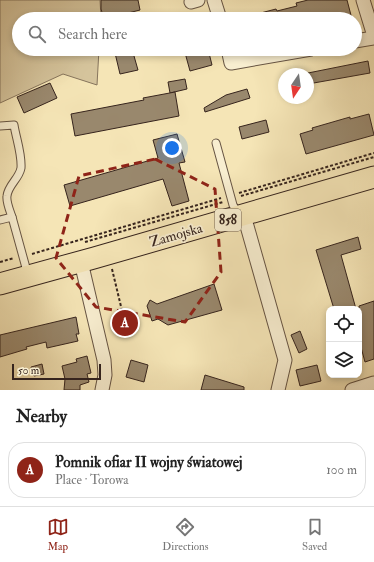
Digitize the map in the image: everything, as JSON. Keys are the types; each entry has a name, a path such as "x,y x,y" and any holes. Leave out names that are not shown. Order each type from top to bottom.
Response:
{"main road":[{"name":"Zamojska","path":"0,284 25,264 81,262 234,204 374,177"}],"street":[{"path":"214,0 218,12"},
{"path":"362,40 374,37 363,0"},
{"path":"230,56 231,63 271,56"},
{"path":"234,204 246,226 285,360 278,390"},
{"path":"81,262 95,318 105,368 102,390"},
{"path":"352,390 374,384"}],"lane":[{"path":"0,126 14,125 20,158 21,169 17,179 9,187 6,197 25,264"},
{"path":"216,143 234,204"},
{"path":"0,220 12,217"}],"path":[{"path":"234,204 374,153"},
{"path":"0,262 25,264 234,204 374,157"},
{"path":"110,264 124,319"}],"highlighted area":[{"path":"155,159 215,189 221,272 185,322 96,307 56,258 79,176"}],"shaded area":[{"path":"0,0 100,0 101,12 12,12 12,56 99,56 97,85 63,74 0,103"}],"building":[{"path":"101,0 138,0 140,10 132,12 102,12"},
{"path":"308,0 347,0 350,12 264,12 276,9 277,11 297,6 296,3"},
{"path":"116,56 134,56 138,70 120,74"},
{"path":"186,56 210,56 212,65 190,71"},
{"path":"368,61 370,73 314,83 314,72"},
{"path":"185,79 187,89 170,93 168,82"},
{"path":"50,83 57,98 24,113 17,97"},
{"path":"247,89 250,98 205,112 204,108 226,95"},
{"path":"175,92 179,116 75,136 71,114 144,100 143,98"},
{"path":"369,114 374,135 306,154 300,134 313,130 312,128 350,117 350,119"},
{"path":"266,120 269,132 242,139 239,127"},
{"path":"177,134 185,162 179,163 189,201 172,206 163,179 70,206 64,185 158,158 153,140"},
{"path":"358,237 361,249 341,255 355,306 333,306 316,250"},
{"path":"214,284 222,310 168,325 158,319 152,321 147,306 150,300 157,304"},
{"path":"374,301 374,359 365,362 362,351 362,306 359,306"},
{"path":"76,317 79,334 76,334 78,341 47,348 46,342 26,347 27,349 0,357 0,335"},
{"path":"300,331 307,349 299,353 291,335"},
{"path":"87,356 91,373 87,374 89,382 80,385 80,390 64,390 65,379 62,366 77,362 76,359"},
{"path":"131,360 148,365 144,382 126,377"},
{"path":"42,364 44,374 34,376 31,367"},
{"path":"317,365 321,381 300,386 296,370"},
{"path":"205,375 244,387 244,390 201,390"}],"place":[{"name":"Pomnik ofiar II wojny światowej","path":"125,323"}]}
